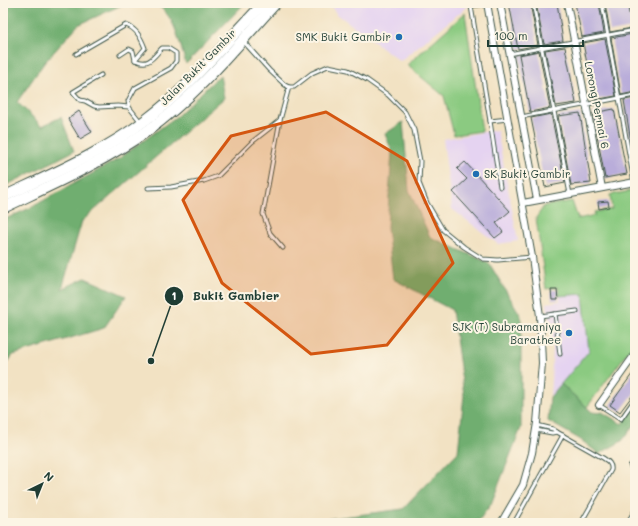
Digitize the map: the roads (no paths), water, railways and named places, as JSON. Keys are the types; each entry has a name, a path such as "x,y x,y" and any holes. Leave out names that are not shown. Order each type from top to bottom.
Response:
{"main road":[{"name":"Jalan Bukit Gambir","path":"3,197 82,159 112,142 142,122 193,78 264,3"},
{"name":"Jalan Bukit Gambir","path":"3,208 63,181 95,164 148,130 196,90 276,3"}],"street":[{"path":"487,3 532,257 540,316 542,363 537,427 532,453 523,485 501,523"},
{"path":"500,3 537,200"},
{"name":"Lorong Permai 6","path":"567,3 602,188"},
{"path":"523,203 635,182"},
{"path":"599,405 635,354"},
{"path":"629,523 635,513"}],"lane":[{"path":"487,3 470,5 500,187"},
{"path":"533,3 570,194"},
{"path":"602,3 635,182"},
{"path":"76,54 126,25 133,27 141,38 145,48 135,60"},
{"path":"509,54 635,30"},
{"path":"242,40 269,70 289,87 294,86 312,73 328,66 348,70 367,80 388,95 405,112 414,130 420,161 420,183 427,203 443,230 464,248 483,259 498,260 532,257"},
{"path":"120,55 129,49 133,51 135,60 142,64 147,63 162,48 168,48 176,53 176,61 171,68 135,88 128,101 129,108 142,122"},
{"path":"101,75 73,92 75,96 80,100 99,107 118,106 129,108"},
{"path":"283,248 270,233 263,214 280,120 289,87"},
{"path":"521,116 635,95"},
{"path":"490,121 508,119"},
{"path":"148,188 171,187 204,181 218,176 252,142 280,120"},
{"path":"540,316 577,311"},
{"path":"555,314 560,354"},
{"path":"599,405 621,419 635,399"},
{"path":"537,427 553,429 610,463 611,470 581,523"},
{"path":"514,523 563,435"}],"place":[{"name":"SMK Bukit Gambir","path":"399,37"},
{"name":"SK Bukit Gambir","path":"476,174"},
{"name":"SJK (T) Subramaniya Barathee","path":"569,333"},
{"name":"Bukit Gambier","path":"151,361"}]}
